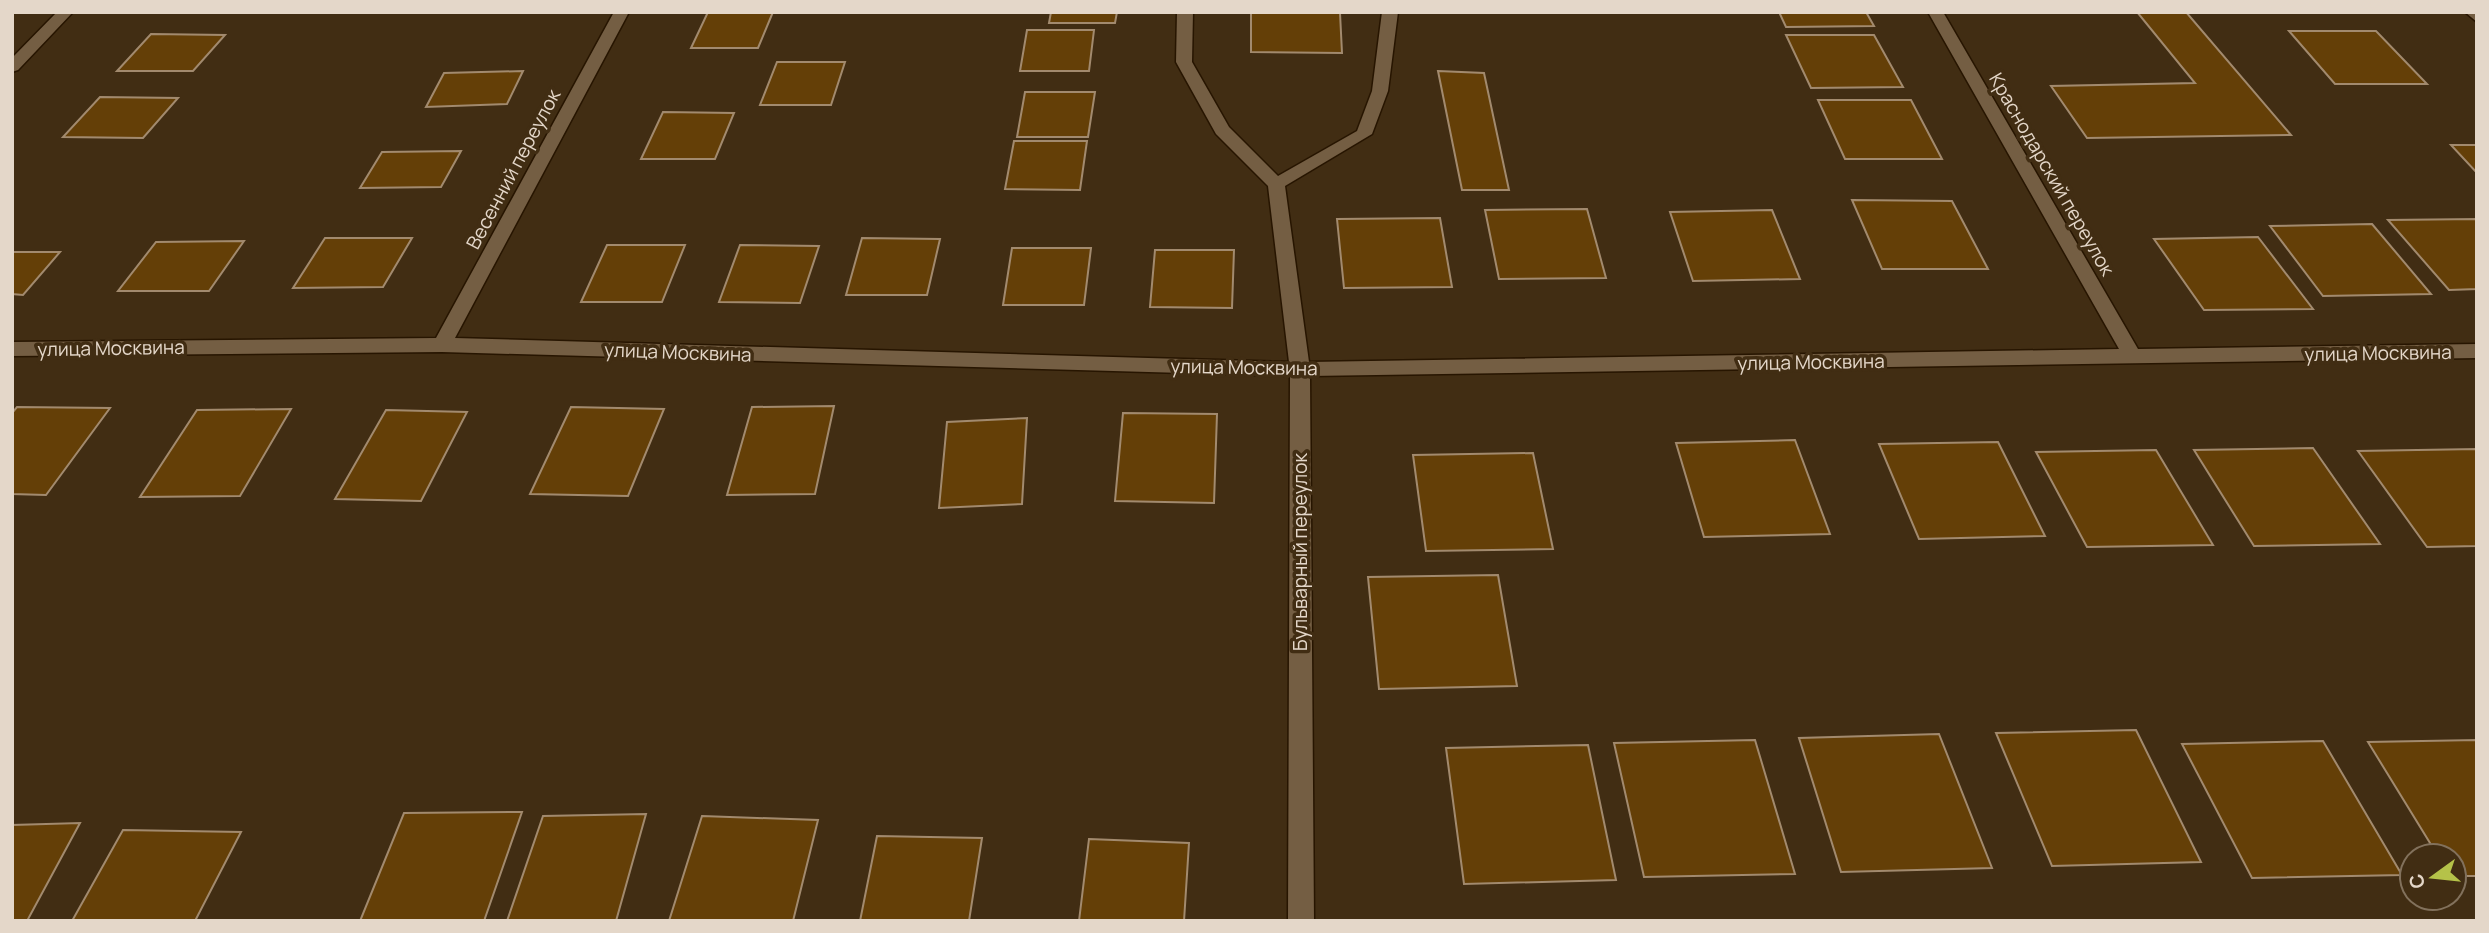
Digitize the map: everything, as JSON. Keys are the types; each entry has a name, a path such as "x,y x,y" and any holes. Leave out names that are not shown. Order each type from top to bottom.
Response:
{"street":[{"path":"12,67 66,12"},
{"name":"Весенний переулок","path":"442,345 622,12"},
{"path":"1185,12 1184,62 1222,130 1276,184 1364,134 1380,91 1390,12"},
{"name":"Краснодарский переулок","path":"1935,12 2133,357"},
{"path":"2472,12 2477,17"},
{"name":"Бульварный переулок","path":"1276,184 1300,369 1301,921"},
{"name":"улица Москвина","path":"12,349 442,345 1300,369 2477,351"}],"building":[{"path":"708,12 773,12 758,48 691,48"},
{"path":"1051,12 1117,12 1115,23 1049,23"},
{"path":"1779,12 1866,12 1874,26 1786,27"},
{"path":"2137,12 2186,12 2291,135 2087,138 2051,86 2195,83"},
{"path":"1251,13 1340,13 1342,53 1251,52"},
{"path":"1027,30 1094,30 1089,71 1020,71"},
{"path":"2289,31 2376,31 2427,84 2335,84"},
{"path":"151,34 225,35 193,71 117,71"},
{"path":"1786,35 1874,35 1903,87 1811,88"},
{"path":"777,62 845,62 831,105 760,105"},
{"path":"523,71 507,104 426,107 444,73"},
{"path":"1438,71 1484,73 1509,190 1462,190"},
{"path":"1025,92 1095,92 1088,137 1017,137"},
{"path":"100,97 178,98 143,138 63,137"},
{"path":"1818,100 1911,100 1942,159 1845,159"},
{"path":"663,112 734,113 715,159 641,159"},
{"path":"1014,141 1087,141 1080,190 1005,189"},
{"path":"2451,145 2477,145 2477,173"},
{"path":"461,151 441,187 360,188 382,152"},
{"path":"1852,200 1952,201 1988,269 1882,269"},
{"path":"1587,209 1606,278 1499,279 1485,210"},
{"path":"1772,210 1800,279 1693,281 1670,212"},
{"path":"1440,218 1452,287 1344,288 1337,219"},
{"path":"2477,219 2477,289 2449,290 2388,220"},
{"path":"2372,224 2431,294 2323,296 2270,226"},
{"path":"2258,237 2313,309 2204,310 2154,239"},
{"path":"325,238 412,238 383,287 293,288"},
{"path":"862,238 940,239 927,295 846,295"},
{"path":"244,241 209,291 118,291 156,242"},
{"path":"607,245 685,245 662,302 581,302"},
{"path":"740,245 819,246 800,303 719,302"},
{"path":"1012,248 1091,248 1084,305 1003,305"},
{"path":"1155,250 1234,250 1232,308 1150,307"},
{"path":"12,252 60,252 23,295 12,294"},
{"path":"834,406 815,494 727,495 752,407"},
{"path":"17,407 110,408 46,495 12,494 12,413"},
{"path":"571,407 664,409 628,496 530,494"},
{"path":"291,409 240,496 140,497 197,410"},
{"path":"386,410 467,412 421,501 335,499"},
{"path":"1123,413 1217,414 1214,503 1115,501"},
{"path":"1027,418 1022,504 939,508 947,422"},
{"path":"1795,440 1830,534 1704,537 1676,443"},
{"path":"1998,442 2045,536 1919,539 1879,444"},
{"path":"2313,448 2380,544 2254,546 2194,450"},
{"path":"2477,449 2477,546 2427,547 2358,451"},
{"path":"2156,450 2213,545 2087,547 2036,452"},
{"path":"1533,453 1553,549 1426,551 1413,455"},
{"path":"1498,575 1517,686 1379,689 1368,577"},
{"path":"2136,730 2201,862 2052,866 1996,733"},
{"path":"1939,734 1992,868 1841,872 1799,738"},
{"path":"1755,740 1795,874 1644,877 1614,743"},
{"path":"2477,740 2477,876 2468,876 2468,842 2429,842 2368,742"},
{"path":"2323,741 2398,868 2398,875 2252,878 2182,744"},
{"path":"1588,745 1616,880 1464,884 1446,748"},
{"path":"522,812 484,921 360,921 404,813"},
{"path":"646,814 616,921 507,921 543,816"},
{"path":"702,816 818,820 793,921 669,921"},
{"path":"80,823 27,921 12,921 12,825"},
{"path":"123,830 241,832 195,921 72,921"},
{"path":"877,836 982,838 969,921 860,921"},
{"path":"1089,839 1189,843 1184,921 1079,921"}]}
